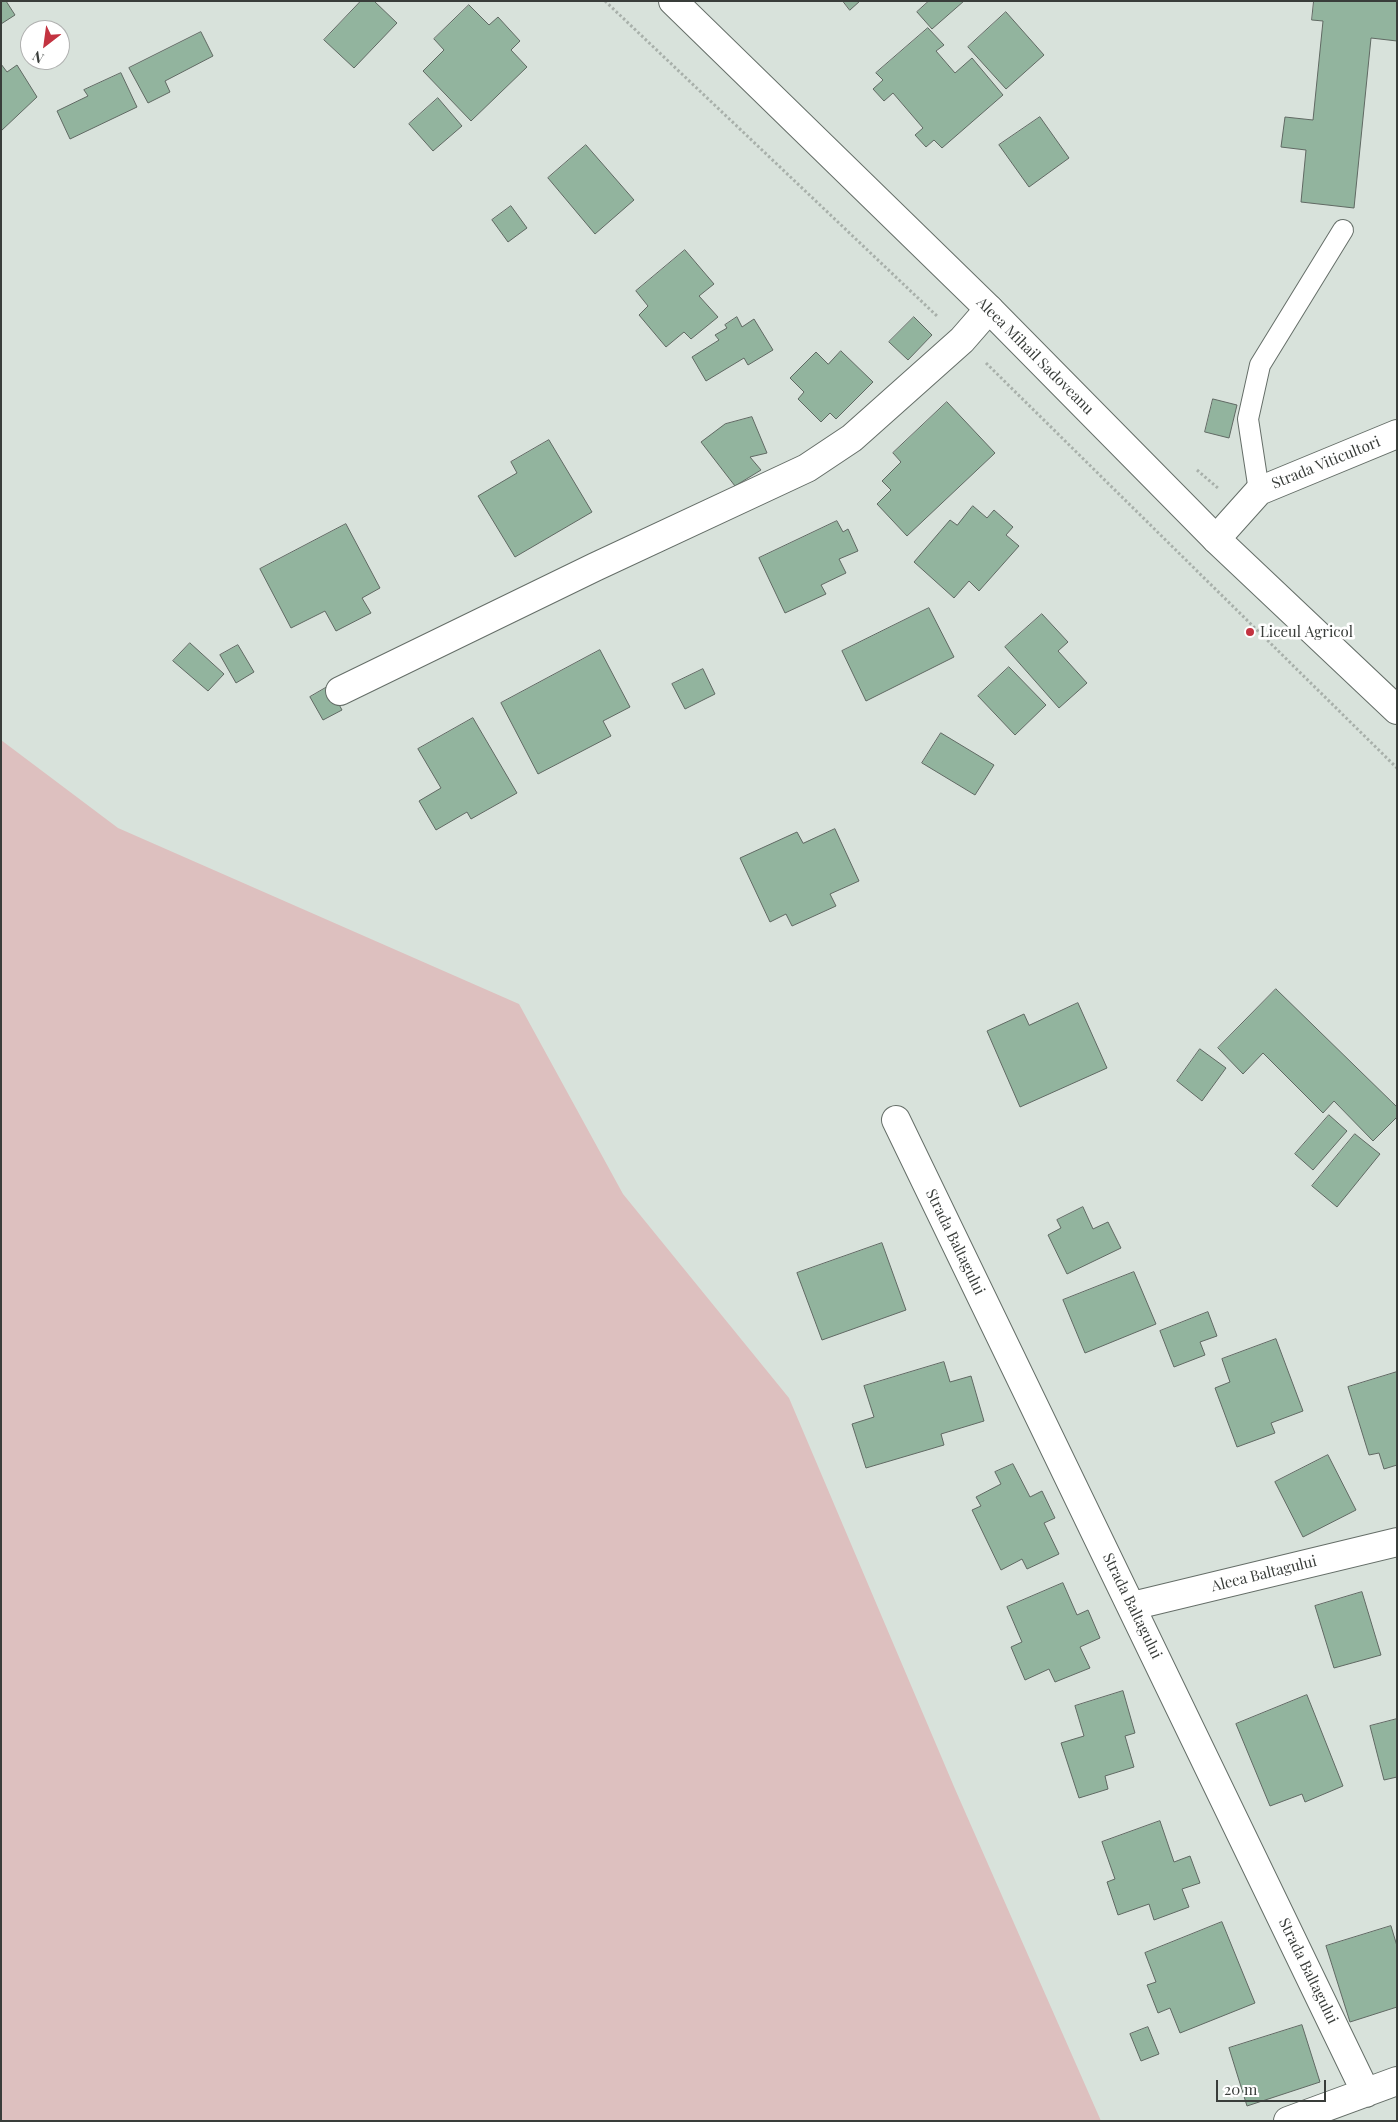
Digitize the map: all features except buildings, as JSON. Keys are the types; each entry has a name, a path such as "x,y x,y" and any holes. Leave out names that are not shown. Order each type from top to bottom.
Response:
{"street":[{"name":"Aleea Mihail Sadoveanu","path":"673,1 989,310 1216,539 1397,710"},
{"path":"340,691 595,567 807,468 852,438 962,340 989,310"},
{"name":"Strada Viticultori","path":"1216,539 1259,491 1397,434"},
{"name":"Strada Baltagului","path":"896,1120 1366,2093"},
{"name":"Aleea Baltagului","path":"1132,1606 1395,1547"},
{"path":"1288,2121 1397,2081"}],"lane":[{"path":"1259,491 1248,419 1260,365 1343,230"}],"path":[{"path":"605,1 962,340 1397,768"}],"shaded area":[{"path":"1,740 118,828 519,1004 623,1194 789,1398 955,1789 1101,2121 1,2121"}],"place":[{"name":"Liceul Agricol","path":"1250,632"}]}
